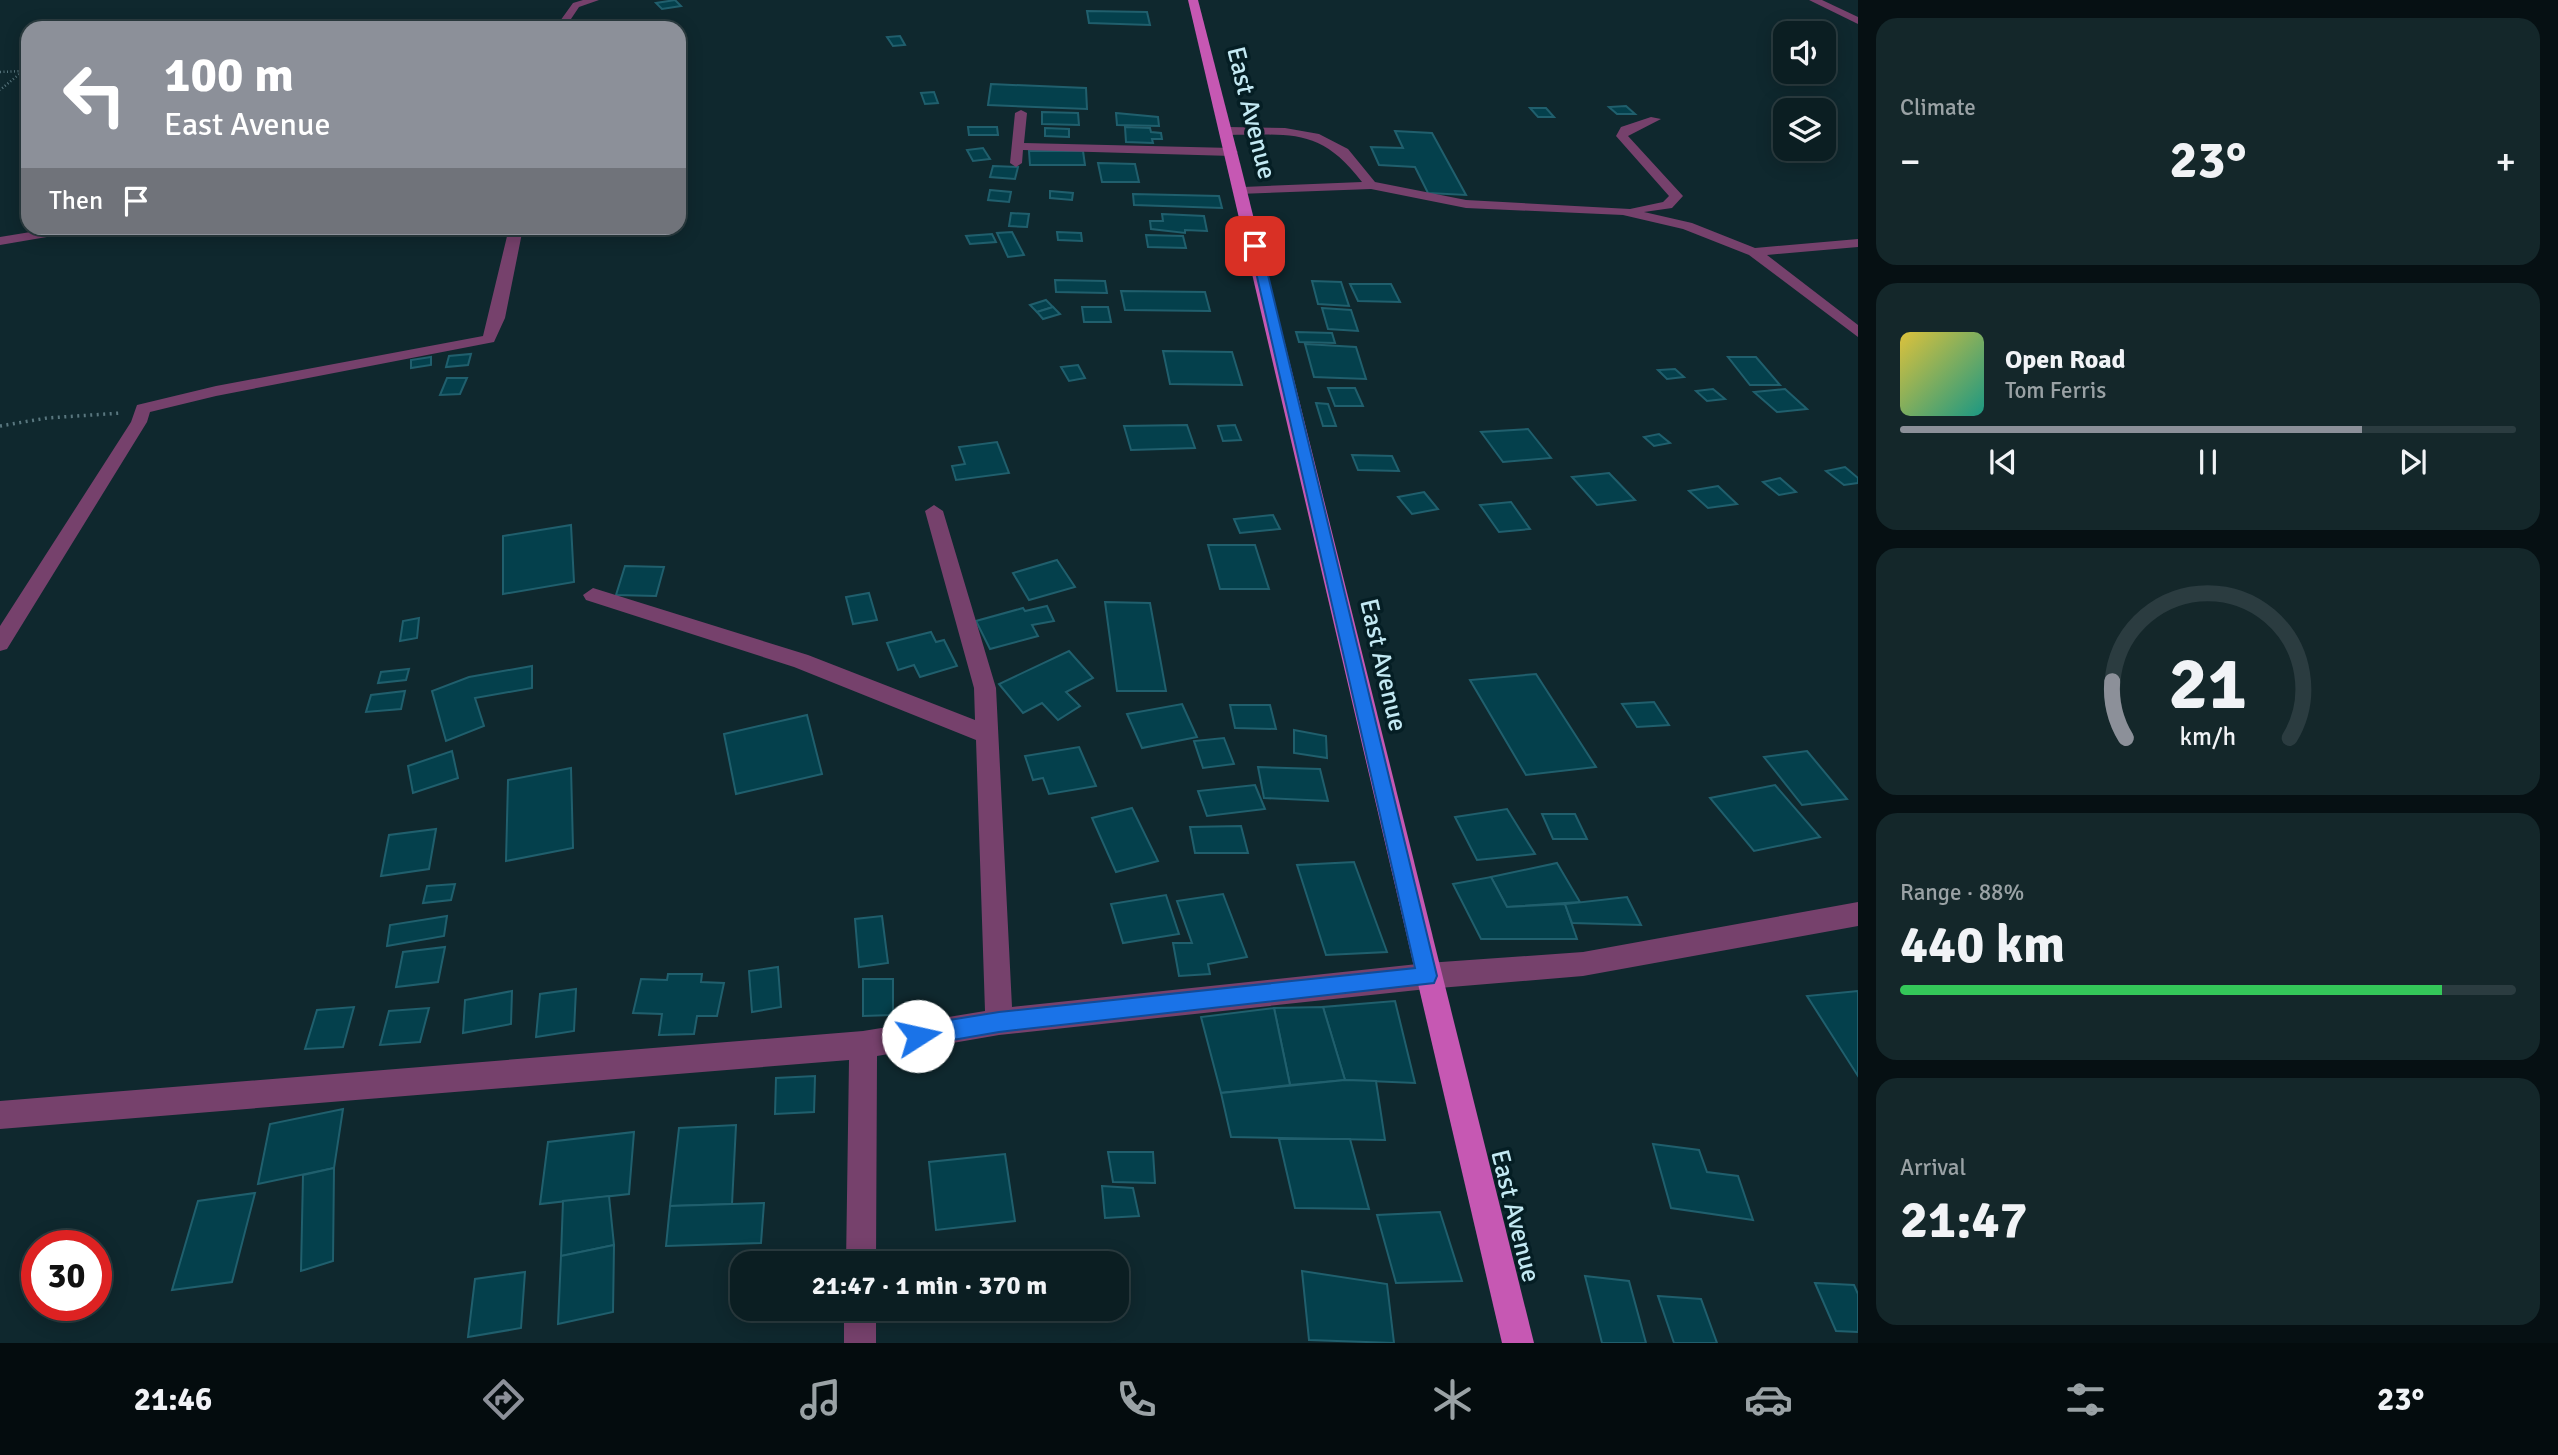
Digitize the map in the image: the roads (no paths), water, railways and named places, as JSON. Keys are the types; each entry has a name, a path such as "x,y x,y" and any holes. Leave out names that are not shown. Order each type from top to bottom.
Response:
{"main road":[{"name":"East Avenue","path":"1194,0 1243,191 1427,976 1518,1343"}],"street":[{"path":"565,21 576,5 594,0"},
{"path":"1814,0 1858,21"},
{"path":"1016,163 1021,113"},
{"path":"1243,191 1371,185 1465,204 1623,211 1667,205 1676,196 1622,136 1625,130 1655,119"},
{"path":"1227,131 1295,134 1322,139 1339,148 1371,185"},
{"path":"1018,146 1233,152"},
{"path":"1623,211 1687,226 1754,252 1858,331"},
{"path":"0,241 35,235"},
{"path":"0,643 139,422 143,409 216,391 489,340 497,318 515,235"},
{"path":"1754,252 1858,243"},
{"path":"933,511 985,688 999,1022"},
{"path":"593,595 801,661 986,734"},
{"path":"0,1115 863,1045 999,1022 1427,976 1583,964 1858,914"},
{"path":"861,1251 863,1045"},
{"path":"860,1321 860,1343"}]}
